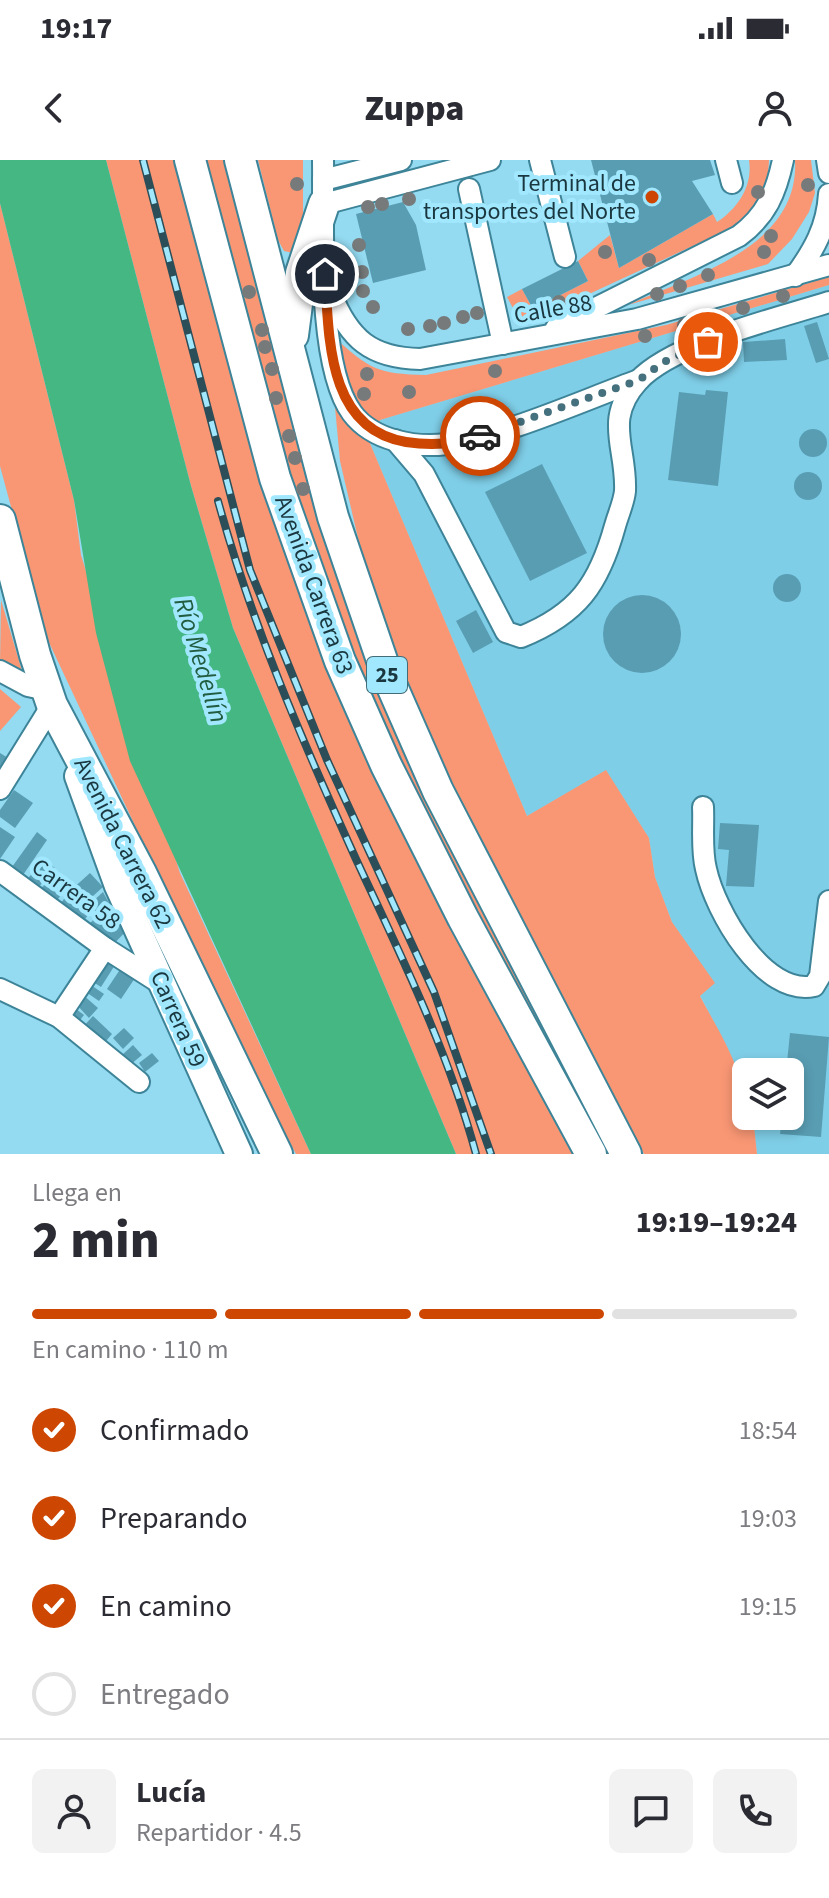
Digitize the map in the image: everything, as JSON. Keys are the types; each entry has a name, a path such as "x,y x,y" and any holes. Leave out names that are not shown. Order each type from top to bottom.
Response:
{"highway":[{"name":"Avenida Carrera 63","path":"190,160 275,478 340,661 456,904 591,1154"},
{"name":"Avenida Carrera 63","path":"240,160 349,570 411,732 494,903 626,1154"},
{"path":"291,357 301,273 323,182"},
{"name":"Avenida Carrera 62","path":"0,520 6,579 50,698 141,873 277,1154"}],"main road":[{"name":"Carrera 59","path":"50,698 114,875 239,1154"}],"street":[{"path":"323,182 401,160"},
{"path":"323,182 490,160"},
{"path":"540,160 565,257"},
{"path":"726,160 732,183"},
{"path":"536,338 739,236 754,225 770,204 783,160"},
{"path":"827,160 829,173"},
{"path":"323,182 329,341 346,403 363,425 395,440 445,444 474,438 639,380 664,362 708,342 829,302"},
{"path":"469,189 503,344"},
{"path":"795,276 815,248 825,225 829,194"},
{"name":"Calle 88","path":"325,274 346,325 370,349 384,356 420,359 677,310 829,265"},
{"path":"395,440 424,474 506,632 521,637 567,611 590,588 603,566 625,492 617,416 639,380"},
{"path":"0,671 50,698 0,789"},
{"path":"703,807 706,868 726,918 756,961 779,981 802,989 814,986 820,976 829,901"},
{"name":"Carrera 58","path":"0,871 105,948 163,985"},
{"path":"59,1017 105,948"},
{"path":"0,989 59,1017 139,1082"}],"shaded area":[{"path":"106,160 179,160 254,448 581,1154 456,1154 233,628 191,486"},
{"path":"204,160 225,160 309,478 615,1154 602,1154 369,708 295,496"},
{"path":"258,160 303,160 303,234 293,253 284,251 278,240"},
{"path":"749,160 769,160 766,180 755,204 736,226 522,325 507,297 522,289 533,309 588,281 578,261 610,235 619,268 713,214 717,222 742,196 749,179"},
{"path":"795,160 811,160 815,193 809,212 792,239 768,264 628,305 710,270 761,237 780,216 792,190"},
{"path":"0,203 74,500 81,555 180,873 311,1154 296,1154 229,1026 46,636 0,466"},
{"path":"829,277 829,285 380,420 376,427 354,403 334,337 375,368 426,375 666,325"},
{"path":"829,285 829,1154 757,1154 754,1130 804,1130 804,1058 732,1058 700,995 714,983 672,922 655,877 649,838 606,771 527,816 369,441 380,420"},
{"path":"314,286 354,428 369,441 527,816 606,770 649,838 655,877 672,922 715,983 700,996 732,1058 732,1130 754,1130 757,1154 644,1154 502,886 435,750 403,674 366,572 340,461 335,407 318,348"},
{"path":"1,600 25,681 0,664"},
{"path":"0,689 21,707 0,731"}],"water":[{"name":"Río Medellín","path":"0,160 106,160 191,486 233,628 456,1154 311,1154 130,761 96,633 74,500 0,203"}],"building":[{"name":"Terminal de transportes del Norte","path":"591,160 710,160 715,175 692,181 713,214 619,268"},
{"path":"403,202 416,225 426,270 373,283 356,214"},
{"path":"578,261 588,281 533,309 522,289"},
{"path":"817,322 829,359 816,363 804,326"},
{"path":"785,339 787,360 744,362 743,342"},
{"path":"706,390 728,392 718,486 668,480 679,392 705,395"},
{"path":"813,429 823,433 827,443 823,453 813,457 803,453 799,443 803,433"},
{"path":"542,464 587,553 530,581 485,492"},
{"path":"808,472 818,476 822,486 818,496 808,500 798,496 794,486 798,476"},
{"path":"787,574 797,578 801,588 797,598 787,602 777,598 773,588 777,578"},
{"path":"642,595 657,598 670,606 678,619 681,634 678,649 670,662 657,670 642,673 627,670 614,662 606,649 603,634 606,619 614,606 627,598"},
{"path":"476,610 493,642 473,653 456,621"},
{"path":"0,753 13,761 0,780"},
{"path":"14,790 33,803 15,828 0,817 0,810"},
{"path":"720,823 759,825 754,887 726,886 729,850 718,849"},
{"path":"0,827 15,837 0,859"},
{"path":"37,832 47,840 23,875 12,867"},
{"path":"43,860 55,868 37,889 25,882"},
{"path":"90,873 103,887 83,905 70,891"},
{"path":"53,875 68,886 55,903 38,892"},
{"path":"103,892 110,905 96,912 89,905"},
{"path":"66,896 90,912 81,925 57,909"},
{"path":"105,909 127,930 111,947 88,925"},
{"path":"104,958 115,965 101,987 90,980"},
{"path":"121,968 135,978 121,999 107,989"},
{"path":"88,983 104,994 99,1001 83,990"},
{"path":"82,994 98,1008 89,1018 75,1003"},
{"path":"72,1006 84,1015 77,1024 65,1015"},
{"path":"93,1016 112,1034 101,1047 81,1029"},
{"path":"124,1028 134,1038 123,1049 113,1038"},
{"path":"790,1033 829,1037 821,1137 780,1134 780,1130 804,1130 804,1058 787,1058"},
{"path":"133,1045 142,1055 130,1065 122,1055"},
{"path":"152,1053 159,1061 145,1072 139,1063"}],"railway":[{"path":"143,160 250,570 327,760 434,992 491,1154"},
{"path":"218,501 246,592 279,682 422,1003 452,1077 476,1154"}],"way so far":[{"path":"480,436 639,380 664,362 708,342"}],"place":[{"name":"Terminal de transportes del Norte","path":"652,197"}],"route":[{"path":"325,274 329,341 341,390 352,413 363,425 395,440 420,445 445,444 480,436"}]}
